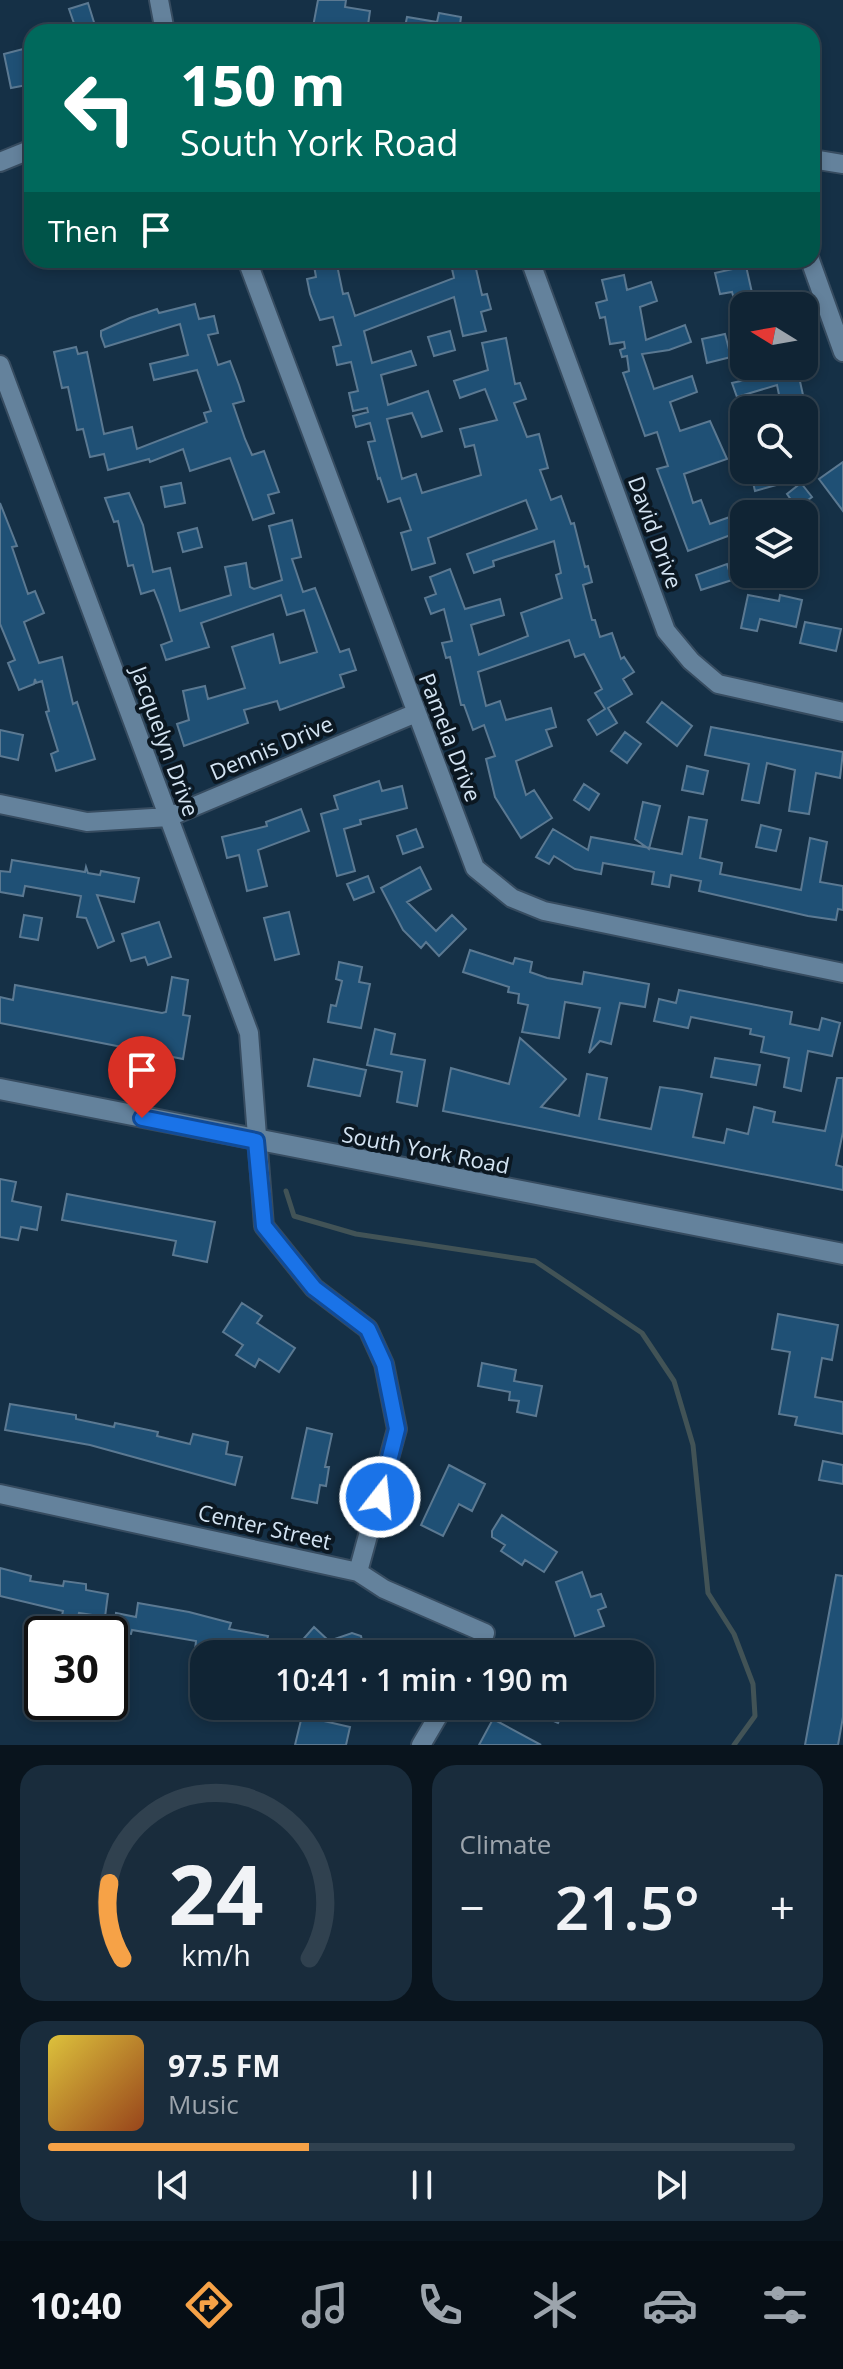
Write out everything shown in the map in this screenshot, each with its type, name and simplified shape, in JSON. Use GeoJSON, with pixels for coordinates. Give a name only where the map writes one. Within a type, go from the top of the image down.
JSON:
{"type":"FeatureCollection","features":[{"type":"Feature","properties":{"kind":"main road","name":"South York Road"},"geometry":{"type":"LineString","coordinates":[[0,1089],[843,1254]]}},
{"type":"Feature","properties":{"kind":"street"},"geometry":{"type":"LineString","coordinates":[[159,0],[164,24]]}},
{"type":"Feature","properties":{"kind":"street"},"geometry":{"type":"LineString","coordinates":[[0,162],[24,152]]}},
{"type":"Feature","properties":{"kind":"street"},"geometry":{"type":"LineString","coordinates":[[820,160],[843,164]]}},
{"type":"Feature","properties":{"kind":"street","name":"Pamela Drive"},"geometry":{"type":"LineString","coordinates":[[250,268],[475,868],[512,898],[544,911],[843,973]]}},
{"type":"Feature","properties":{"kind":"street","name":"David Drive"},"geometry":{"type":"LineString","coordinates":[[533,268],[666,631],[691,661],[718,684],[843,712]]}},
{"type":"Feature","properties":{"kind":"street"},"geometry":{"type":"LineString","coordinates":[[813,268],[843,352]]}},
{"type":"Feature","properties":{"kind":"street","name":"Jacquelyn Drive"},"geometry":{"type":"LineString","coordinates":[[0,365],[249,1033],[264,1226],[314,1288],[368,1329],[384,1364],[397,1429],[358,1572]]}},
{"type":"Feature","properties":{"kind":"street","name":"Dennis Drive"},"geometry":{"type":"LineString","coordinates":[[0,804],[87,822],[169,817],[416,713]]}},
{"type":"Feature","properties":{"kind":"street","name":"Center Street"},"geometry":{"type":"LineString","coordinates":[[0,1494],[358,1572],[384,1589],[485,1633],[483,1640]]}},
{"type":"Feature","properties":{"kind":"street"},"geometry":{"type":"LineString","coordinates":[[423,1740],[435,1720]]}},
{"type":"Feature","properties":{"kind":"building"},"geometry":{"type":"Polygon","coordinates":[[[318,0],[346,0],[345,7],[370,11],[368,24],[314,24],[318,0]]]}},
{"type":"Feature","properties":{"kind":"building"},"geometry":{"type":"Polygon","coordinates":[[[88,3],[95,24],[74,24],[69,9],[88,3]]]}},
{"type":"Feature","properties":{"kind":"building"},"geometry":{"type":"Polygon","coordinates":[[[439,13],[461,17],[460,24],[406,24],[407,17],[437,22],[439,13]]]}},
{"type":"Feature","properties":{"kind":"building"},"geometry":{"type":"Polygon","coordinates":[[[24,49],[24,86],[11,88],[4,54],[24,49]]]}},
{"type":"Feature","properties":{"kind":"building"},"geometry":{"type":"Polygon","coordinates":[[[314,268],[338,268],[343,294],[348,293],[355,316],[454,278],[452,268],[476,268],[482,295],[487,294],[491,309],[481,312],[486,331],[463,336],[454,297],[364,331],[372,363],[411,351],[416,365],[381,375],[388,405],[428,391],[442,431],[422,437],[412,413],[387,419],[402,479],[416,474],[422,493],[481,475],[474,445],[465,447],[460,429],[497,420],[485,389],[460,398],[454,381],[488,370],[482,343],[506,338],[515,384],[520,383],[526,399],[514,403],[527,437],[539,434],[548,468],[540,470],[551,500],[561,496],[571,524],[574,523],[585,567],[588,566],[592,582],[583,585],[592,620],[595,620],[600,637],[612,633],[621,659],[624,657],[634,672],[623,679],[632,694],[608,708],[617,723],[597,735],[588,720],[605,709],[595,693],[602,689],[584,654],[575,657],[569,640],[478,672],[486,706],[500,701],[506,720],[551,708],[556,727],[546,730],[552,746],[516,761],[526,795],[534,790],[552,818],[521,838],[495,797],[486,759],[495,756],[484,725],[473,730],[464,705],[461,705],[450,657],[446,658],[442,643],[452,641],[444,609],[431,614],[425,598],[436,594],[430,577],[450,569],[465,609],[500,599],[504,615],[471,625],[479,655],[528,636],[521,613],[562,598],[556,575],[561,573],[554,541],[493,561],[494,566],[474,573],[467,554],[537,529],[526,500],[428,538],[435,563],[412,570],[401,533],[411,530],[400,498],[388,502],[378,479],[368,442],[375,441],[370,423],[356,427],[353,416],[368,412],[367,408],[353,411],[349,393],[358,391],[351,362],[337,365],[333,347],[341,345],[333,317],[320,320],[310,294],[307,279],[316,277],[314,268]]]}},
{"type":"Feature","properties":{"kind":"building"},"geometry":{"type":"Polygon","coordinates":[[[746,268],[752,292],[720,294],[715,273],[746,268]]]}},
{"type":"Feature","properties":{"kind":"building"},"geometry":{"type":"Polygon","coordinates":[[[624,275],[627,290],[651,282],[657,301],[640,307],[646,340],[685,325],[691,342],[669,350],[642,354],[654,389],[692,376],[697,392],[670,402],[680,431],[710,421],[727,459],[684,474],[693,503],[701,500],[710,524],[730,517],[730,535],[688,551],[657,469],[668,466],[657,432],[645,436],[623,373],[629,371],[627,356],[622,357],[620,350],[625,348],[624,342],[610,344],[605,317],[600,318],[596,303],[607,300],[602,280],[624,275]]]}},
{"type":"Feature","properties":{"kind":"building"},"geometry":{"type":"Polygon","coordinates":[[[195,304],[199,319],[214,316],[218,333],[208,335],[218,365],[230,361],[239,385],[244,401],[233,404],[245,439],[252,455],[264,451],[279,492],[268,495],[274,513],[253,520],[230,458],[190,471],[183,449],[150,462],[149,459],[108,470],[104,454],[90,457],[83,429],[77,430],[68,387],[62,388],[54,352],[76,347],[78,354],[87,352],[104,434],[132,427],[137,449],[207,422],[204,413],[211,411],[197,370],[154,380],[150,364],[188,355],[180,324],[105,347],[101,336],[101,331],[130,318],[157,309],[159,313],[195,304]]]}},
{"type":"Feature","properties":{"kind":"building"},"geometry":{"type":"Polygon","coordinates":[[[450,331],[455,350],[434,356],[428,337],[450,331]]]}},
{"type":"Feature","properties":{"kind":"building"},"geometry":{"type":"Polygon","coordinates":[[[725,334],[730,357],[707,363],[702,339],[725,334]]]}},
{"type":"Feature","properties":{"kind":"building"},"geometry":{"type":"Polygon","coordinates":[[[745,380],[800,380],[803,396],[779,396],[777,385],[737,396],[732,383],[745,380]]]}},
{"type":"Feature","properties":{"kind":"building"},"geometry":{"type":"Polygon","coordinates":[[[843,462],[843,511],[819,479],[843,462]]]}},
{"type":"Feature","properties":{"kind":"building"},"geometry":{"type":"Polygon","coordinates":[[[181,483],[185,503],[165,507],[161,487],[181,483]]]}},
{"type":"Feature","properties":{"kind":"building"},"geometry":{"type":"Polygon","coordinates":[[[753,484],[780,484],[755,491],[753,484]]]}},
{"type":"Feature","properties":{"kind":"building"},"geometry":{"type":"Polygon","coordinates":[[[802,484],[812,497],[791,500],[787,494],[802,484]]]}},
{"type":"Feature","properties":{"kind":"building"},"geometry":{"type":"Polygon","coordinates":[[[129,493],[143,525],[153,572],[170,568],[180,611],[231,595],[225,567],[246,563],[250,587],[254,589],[282,580],[269,526],[292,520],[301,557],[292,559],[303,592],[315,588],[340,652],[349,649],[356,670],[340,675],[344,687],[280,710],[277,701],[244,710],[248,723],[184,746],[177,724],[189,720],[183,691],[205,686],[208,699],[245,688],[232,647],[273,634],[280,663],[317,652],[304,610],[287,615],[281,595],[201,623],[209,647],[166,660],[161,645],[172,641],[160,605],[154,590],[141,594],[133,565],[128,566],[118,521],[114,522],[105,498],[129,493]]]}},
{"type":"Feature","properties":{"kind":"building"},"geometry":{"type":"Polygon","coordinates":[[[0,503],[17,546],[12,547],[28,594],[35,591],[44,613],[24,622],[39,663],[62,657],[73,704],[77,702],[95,759],[56,771],[51,754],[58,751],[46,712],[49,711],[42,681],[36,683],[35,679],[34,684],[19,690],[8,663],[15,660],[0,624],[0,503]]]}},
{"type":"Feature","properties":{"kind":"building"},"geometry":{"type":"Polygon","coordinates":[[[197,528],[202,547],[183,552],[178,533],[197,528]]]}},
{"type":"Feature","properties":{"kind":"building"},"geometry":{"type":"Polygon","coordinates":[[[727,564],[730,581],[701,590],[696,575],[727,564]]]}},
{"type":"Feature","properties":{"kind":"building"},"geometry":{"type":"Polygon","coordinates":[[[748,595],[779,601],[780,595],[802,600],[796,627],[760,619],[757,631],[741,628],[748,595]]]}},
{"type":"Feature","properties":{"kind":"building"},"geometry":{"type":"Polygon","coordinates":[[[805,622],[841,629],[836,651],[800,643],[805,622]]]}},
{"type":"Feature","properties":{"kind":"building"},"geometry":{"type":"Polygon","coordinates":[[[662,702],[692,726],[677,746],[647,722],[662,702]]]}},
{"type":"Feature","properties":{"kind":"building"},"geometry":{"type":"Polygon","coordinates":[[[711,727],[843,752],[840,778],[816,773],[809,814],[789,811],[795,770],[767,763],[759,803],[742,800],[749,764],[705,755],[711,727]]]}},
{"type":"Feature","properties":{"kind":"building"},"geometry":{"type":"Polygon","coordinates":[[[0,730],[23,735],[18,760],[0,756],[0,730]]]}},
{"type":"Feature","properties":{"kind":"building"},"geometry":{"type":"Polygon","coordinates":[[[625,732],[641,744],[627,763],[611,751],[625,732]]]}},
{"type":"Feature","properties":{"kind":"building"},"geometry":{"type":"Polygon","coordinates":[[[687,766],[708,771],[703,794],[682,790],[687,766]]]}},
{"type":"Feature","properties":{"kind":"building"},"geometry":{"type":"Polygon","coordinates":[[[379,781],[382,791],[402,786],[407,808],[360,820],[361,824],[344,829],[355,871],[337,876],[321,814],[338,809],[334,796],[379,781]]]}},
{"type":"Feature","properties":{"kind":"building"},"geometry":{"type":"Polygon","coordinates":[[[584,784],[599,794],[589,810],[574,800],[584,784]]]}},
{"type":"Feature","properties":{"kind":"building"},"geometry":{"type":"Polygon","coordinates":[[[643,802],[660,806],[649,849],[635,839],[643,802]]]}},
{"type":"Feature","properties":{"kind":"building"},"geometry":{"type":"Polygon","coordinates":[[[301,809],[309,831],[258,850],[267,886],[247,891],[239,855],[227,858],[222,837],[267,826],[266,822],[301,809]]]}},
{"type":"Feature","properties":{"kind":"building"},"geometry":{"type":"Polygon","coordinates":[[[689,817],[707,820],[700,858],[722,863],[720,874],[801,890],[810,838],[827,842],[820,882],[843,886],[843,910],[838,909],[836,920],[808,916],[699,891],[701,881],[671,875],[669,887],[652,884],[654,872],[603,863],[601,874],[575,869],[554,856],[549,864],[536,857],[553,829],[588,850],[591,837],[682,854],[689,817]]]}},
{"type":"Feature","properties":{"kind":"building"},"geometry":{"type":"Polygon","coordinates":[[[761,825],[781,830],[776,851],[756,847],[761,825]]]}},
{"type":"Feature","properties":{"kind":"building"},"geometry":{"type":"Polygon","coordinates":[[[416,829],[423,847],[403,854],[397,836],[416,829]]]}},
{"type":"Feature","properties":{"kind":"building"},"geometry":{"type":"Polygon","coordinates":[[[12,860],[85,872],[86,867],[88,873],[100,875],[101,871],[139,878],[134,902],[97,895],[114,941],[98,948],[86,918],[77,917],[81,896],[25,886],[23,896],[0,892],[0,871],[10,872],[12,860]]]}},
{"type":"Feature","properties":{"kind":"building"},"geometry":{"type":"Polygon","coordinates":[[[420,867],[431,889],[407,902],[436,931],[452,915],[466,929],[439,956],[426,942],[421,948],[403,930],[381,888],[420,867]]]}},
{"type":"Feature","properties":{"kind":"building"},"geometry":{"type":"Polygon","coordinates":[[[368,876],[374,892],[354,900],[347,884],[368,876]]]}},
{"type":"Feature","properties":{"kind":"building"},"geometry":{"type":"Polygon","coordinates":[[[289,912],[299,954],[275,960],[264,918],[289,912]]]}},
{"type":"Feature","properties":{"kind":"building"},"geometry":{"type":"Polygon","coordinates":[[[24,915],[42,918],[38,940],[20,937],[24,915]]]}},
{"type":"Feature","properties":{"kind":"building"},"geometry":{"type":"Polygon","coordinates":[[[159,922],[171,957],[148,965],[145,957],[131,961],[122,934],[159,922]]]}},
{"type":"Feature","properties":{"kind":"building"},"geometry":{"type":"Polygon","coordinates":[[[470,950],[513,964],[515,958],[532,962],[530,972],[547,978],[582,984],[584,972],[649,984],[645,1007],[620,1003],[611,1044],[600,1041],[589,1053],[600,1008],[565,1002],[559,1038],[522,1032],[528,1005],[518,1003],[519,994],[508,992],[509,987],[463,972],[470,950]]]}},
{"type":"Feature","properties":{"kind":"building"},"geometry":{"type":"Polygon","coordinates":[[[339,962],[362,967],[359,982],[370,984],[361,1028],[328,1022],[331,1005],[336,1006],[342,981],[336,979],[339,962]]]}},
{"type":"Feature","properties":{"kind":"building"},"geometry":{"type":"Polygon","coordinates":[[[172,977],[188,980],[183,1015],[190,1016],[183,1059],[0,1023],[0,997],[13,1000],[15,985],[162,1013],[166,1012],[172,977]]]}},
{"type":"Feature","properties":{"kind":"building"},"geometry":{"type":"Polygon","coordinates":[[[679,990],[792,1012],[790,1024],[819,1030],[822,1018],[840,1023],[832,1056],[808,1051],[801,1091],[784,1087],[789,1058],[761,1052],[764,1037],[750,1034],[751,1029],[691,1017],[688,1028],[654,1021],[659,999],[676,1003],[679,990]]]}},
{"type":"Feature","properties":{"kind":"building"},"geometry":{"type":"Polygon","coordinates":[[[375,1029],[395,1034],[391,1054],[425,1060],[417,1106],[397,1102],[402,1072],[367,1065],[375,1029]]]}},
{"type":"Feature","properties":{"kind":"building"},"geometry":{"type":"Polygon","coordinates":[[[520,1038],[566,1079],[541,1107],[579,1116],[587,1074],[607,1078],[599,1119],[651,1129],[660,1087],[682,1090],[702,1094],[693,1137],[724,1143],[727,1129],[748,1134],[754,1107],[775,1112],[773,1122],[825,1131],[837,1078],[843,1078],[843,1132],[836,1165],[843,1167],[843,1190],[443,1111],[451,1068],[509,1084],[520,1038]]]}},
{"type":"Feature","properties":{"kind":"building"},"geometry":{"type":"Polygon","coordinates":[[[715,1058],[760,1065],[756,1085],[711,1077],[715,1058]]]}},
{"type":"Feature","properties":{"kind":"building"},"geometry":{"type":"Polygon","coordinates":[[[314,1059],[366,1070],[360,1096],[308,1086],[314,1059]]]}},
{"type":"Feature","properties":{"kind":"building"},"geometry":{"type":"Polygon","coordinates":[[[0,1179],[16,1182],[12,1201],[41,1207],[37,1230],[21,1227],[18,1240],[0,1237],[0,1179]]]}},
{"type":"Feature","properties":{"kind":"building"},"geometry":{"type":"Polygon","coordinates":[[[67,1194],[215,1222],[207,1262],[173,1255],[176,1241],[62,1220],[67,1194]]]}},
{"type":"Feature","properties":{"kind":"building"},"geometry":{"type":"Polygon","coordinates":[[[242,1303],[262,1316],[257,1323],[295,1348],[279,1372],[259,1359],[255,1367],[236,1355],[243,1345],[223,1332],[242,1303]]]}},
{"type":"Feature","properties":{"kind":"building"},"geometry":{"type":"Polygon","coordinates":[[[778,1314],[838,1325],[832,1360],[822,1358],[815,1397],[843,1402],[843,1434],[795,1425],[797,1417],[779,1414],[790,1352],[772,1349],[778,1314]]]}},
{"type":"Feature","properties":{"kind":"building"},"geometry":{"type":"Polygon","coordinates":[[[482,1363],[516,1370],[514,1381],[542,1386],[536,1416],[517,1412],[519,1401],[509,1400],[510,1392],[478,1386],[482,1363]]]}},
{"type":"Feature","properties":{"kind":"building"},"geometry":{"type":"Polygon","coordinates":[[[10,1404],[76,1415],[76,1419],[114,1427],[115,1423],[158,1432],[157,1436],[190,1444],[193,1434],[228,1442],[226,1454],[242,1457],[235,1485],[90,1445],[5,1430],[10,1404]]]}},
{"type":"Feature","properties":{"kind":"building"},"geometry":{"type":"Polygon","coordinates":[[[307,1428],[332,1434],[325,1467],[329,1467],[326,1486],[320,1485],[317,1503],[292,1498],[307,1428]]]}},
{"type":"Feature","properties":{"kind":"building"},"geometry":{"type":"Polygon","coordinates":[[[823,1461],[843,1465],[843,1484],[819,1480],[823,1461]]]}},
{"type":"Feature","properties":{"kind":"building"},"geometry":{"type":"Polygon","coordinates":[[[449,1465],[485,1484],[472,1511],[459,1504],[443,1536],[421,1525],[449,1465]]]}},
{"type":"Feature","properties":{"kind":"building"},"geometry":{"type":"Polygon","coordinates":[[[502,1515],[557,1552],[544,1572],[525,1560],[522,1565],[501,1551],[505,1545],[492,1537],[492,1531],[502,1515]]]}},
{"type":"Feature","properties":{"kind":"building"},"geometry":{"type":"Polygon","coordinates":[[[0,1568],[31,1576],[30,1581],[63,1586],[64,1581],[86,1584],[86,1590],[108,1594],[105,1616],[79,1613],[78,1616],[62,1616],[63,1611],[0,1596],[0,1568]]]}},
{"type":"Feature","properties":{"kind":"building"},"geometry":{"type":"Polygon","coordinates":[[[582,1572],[591,1597],[601,1594],[606,1607],[598,1610],[604,1626],[575,1636],[556,1582],[582,1572]]]}},
{"type":"Feature","properties":{"kind":"building"},"geometry":{"type":"Polygon","coordinates":[[[836,1575],[843,1576],[843,1717],[838,1745],[805,1745],[836,1575]]]}},
{"type":"Feature","properties":{"kind":"building"},"geometry":{"type":"Polygon","coordinates":[[[138,1603],[189,1612],[231,1623],[229,1629],[268,1636],[267,1640],[190,1640],[132,1630],[128,1634],[128,1616],[116,1616],[116,1613],[136,1617],[138,1603]]]}},
{"type":"Feature","properties":{"kind":"building"},"geometry":{"type":"Polygon","coordinates":[[[314,1627],[328,1640],[303,1640],[314,1627]]]}},
{"type":"Feature","properties":{"kind":"building"},"geometry":{"type":"Polygon","coordinates":[[[352,1633],[361,1636],[362,1640],[332,1640],[352,1633]]]}},
{"type":"Feature","properties":{"kind":"building"},"geometry":{"type":"Polygon","coordinates":[[[301,1720],[319,1720],[350,1727],[346,1745],[295,1745],[301,1720]]]}},
{"type":"Feature","properties":{"kind":"building"},"geometry":{"type":"Polygon","coordinates":[[[495,1720],[541,1745],[479,1745],[495,1720]]]}},
{"type":"Feature","properties":{"kind":"waterway"},"geometry":{"type":"LineString","coordinates":[[286,1191],[294,1216],[356,1234],[535,1261],[642,1333],[674,1381],[693,1445],[708,1593],[734,1634],[753,1684],[755,1716],[734,1745]]}},
{"type":"Feature","properties":{"kind":"route"},"geometry":{"type":"LineString","coordinates":[[142,1118],[256,1141],[264,1226],[314,1288],[368,1329],[384,1364],[397,1429],[380,1497]]}}]}
